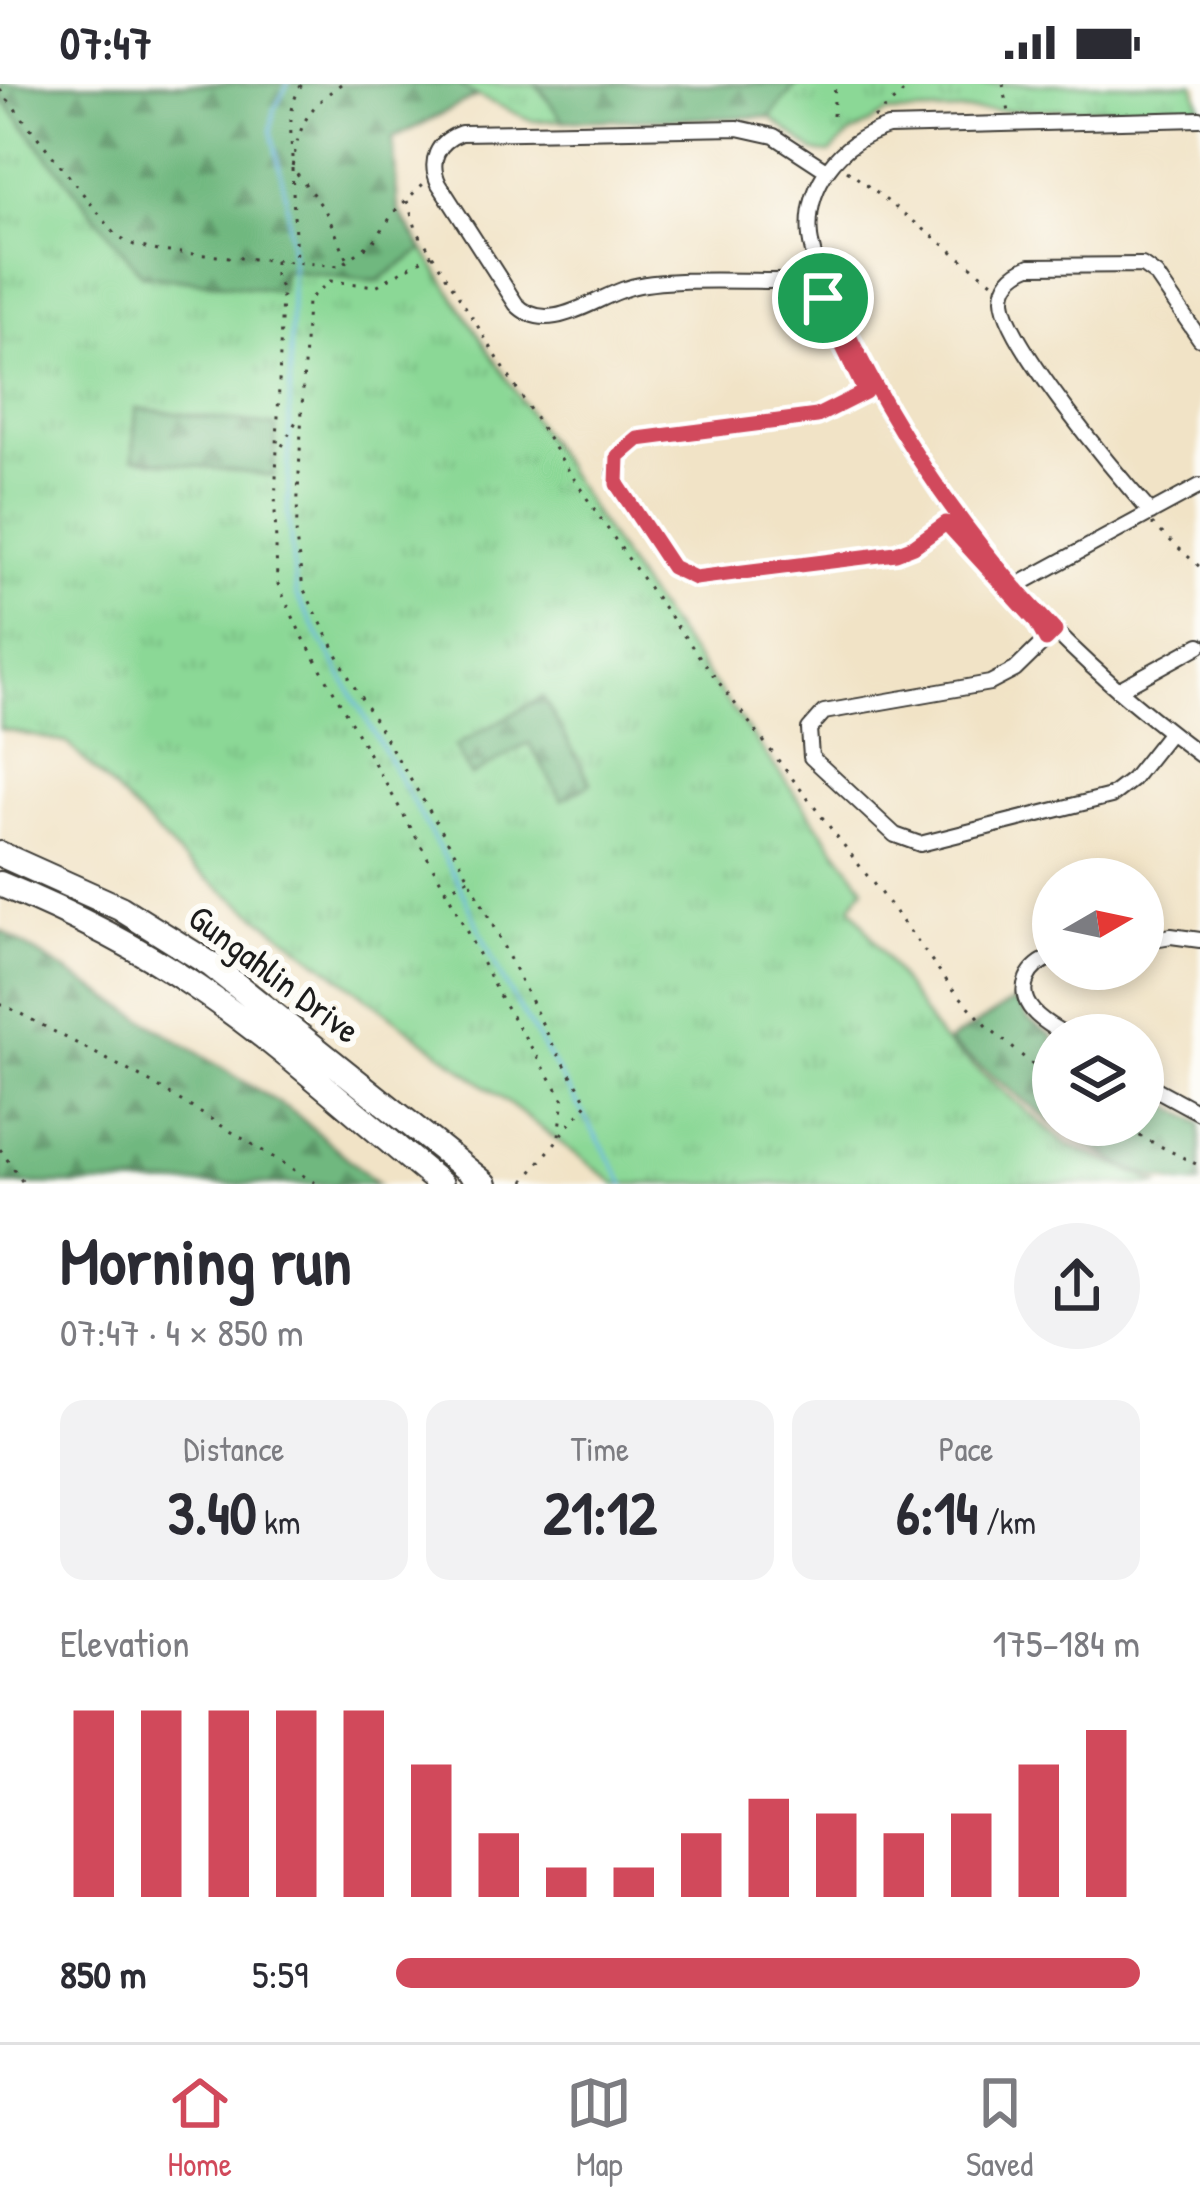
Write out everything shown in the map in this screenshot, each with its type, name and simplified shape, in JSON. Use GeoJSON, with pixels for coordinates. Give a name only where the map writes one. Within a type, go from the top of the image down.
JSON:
{"type":"FeatureCollection","features":[{"type":"Feature","properties":{"kind":"highway","name":"Gungahlin Drive"},"geometry":{"type":"LineString","coordinates":[[0,854],[120,908],[210,964],[485,1184]]}},
{"type":"Feature","properties":{"kind":"highway","name":"Gungahlin Drive"},"geometry":{"type":"LineString","coordinates":[[0,888],[60,911],[152,958],[239,1017],[441,1184]]}},
{"type":"Feature","properties":{"kind":"street"},"geometry":{"type":"LineString","coordinates":[[1200,119],[887,128],[857,140],[831,164],[813,200],[810,221],[821,276],[874,387],[956,515],[1055,631],[1118,690],[1200,754]]}},
{"type":"Feature","properties":{"kind":"street"},"geometry":{"type":"LineString","coordinates":[[821,276],[798,281],[641,285],[551,318],[534,317],[516,304],[434,174],[439,148],[460,134],[738,128],[773,136],[831,164]]}},
{"type":"Feature","properties":{"kind":"street"},"geometry":{"type":"LineString","coordinates":[[1151,512],[1052,389],[1007,315],[1004,292],[1015,273],[1030,266],[1136,264],[1156,275],[1200,339]]}},
{"type":"Feature","properties":{"kind":"street"},"geometry":{"type":"LineString","coordinates":[[874,387],[817,416],[638,439],[618,456],[617,484],[672,567],[695,578],[896,553],[914,546],[956,515]]}},
{"type":"Feature","properties":{"kind":"street"},"geometry":{"type":"LineString","coordinates":[[1014,587],[1200,486]]}},
{"type":"Feature","properties":{"kind":"street"},"geometry":{"type":"LineString","coordinates":[[1055,631],[1015,670],[990,683],[824,712],[809,729],[811,757],[895,835],[920,844],[1111,796],[1132,780],[1170,732]]}},
{"type":"Feature","properties":{"kind":"street"},"geometry":{"type":"LineString","coordinates":[[1118,690],[1200,645]]}},
{"type":"Feature","properties":{"kind":"street"},"geometry":{"type":"LineString","coordinates":[[1164,937],[1200,940]]}},
{"type":"Feature","properties":{"kind":"street"},"geometry":{"type":"LineString","coordinates":[[1032,971],[1025,994],[1035,1014]]}},
{"type":"Feature","properties":{"kind":"street"},"geometry":{"type":"LineString","coordinates":[[1164,1093],[1200,1112]]}},
{"type":"Feature","properties":{"kind":"path"},"geometry":{"type":"LineString","coordinates":[[296,262],[290,118],[302,84]]}},
{"type":"Feature","properties":{"kind":"path"},"geometry":{"type":"LineString","coordinates":[[341,84],[321,98],[301,122],[292,166],[325,210],[347,258]]}},
{"type":"Feature","properties":{"kind":"path"},"geometry":{"type":"LineString","coordinates":[[833,116],[836,84]]}},
{"type":"Feature","properties":{"kind":"path"},"geometry":{"type":"LineString","coordinates":[[1003,84],[1009,123]]}},
{"type":"Feature","properties":{"kind":"path"},"geometry":{"type":"LineString","coordinates":[[0,90],[116,235],[158,250],[340,266],[374,241],[394,212],[434,174]]}},
{"type":"Feature","properties":{"kind":"path"},"geometry":{"type":"LineString","coordinates":[[831,164],[1004,292]]}},
{"type":"Feature","properties":{"kind":"path"},"geometry":{"type":"LineString","coordinates":[[407,201],[417,231],[604,523],[837,842],[952,988],[1032,1064]]}},
{"type":"Feature","properties":{"kind":"path"},"geometry":{"type":"LineString","coordinates":[[432,254],[376,286],[330,281],[307,301],[296,538],[302,588],[352,683],[469,878],[558,1054],[588,1102],[522,1184]]}},
{"type":"Feature","properties":{"kind":"path"},"geometry":{"type":"LineString","coordinates":[[275,261],[283,290],[277,582],[497,992],[564,1100],[558,1140]]}},
{"type":"Feature","properties":{"kind":"path"},"geometry":{"type":"LineString","coordinates":[[279,453],[300,416]]}},
{"type":"Feature","properties":{"kind":"path"},"geometry":{"type":"LineString","coordinates":[[1151,512],[1148,520],[1200,567]]}},
{"type":"Feature","properties":{"kind":"path"},"geometry":{"type":"LineString","coordinates":[[445,890],[469,878]]}},
{"type":"Feature","properties":{"kind":"path"},"geometry":{"type":"LineString","coordinates":[[0,1003],[150,1082],[317,1184]]}},
{"type":"Feature","properties":{"kind":"path"},"geometry":{"type":"LineString","coordinates":[[542,1061],[558,1054]]}},
{"type":"Feature","properties":{"kind":"path"},"geometry":{"type":"LineString","coordinates":[[1160,1146],[1200,1166]]}},
{"type":"Feature","properties":{"kind":"path"},"geometry":{"type":"LineString","coordinates":[[0,1149],[24,1184]]}},
{"type":"Feature","properties":{"kind":"green space"},"geometry":{"type":"Polygon","coordinates":[[[0,84],[1194,84],[1200,106],[887,113],[830,153],[815,152],[770,117],[533,121],[477,96],[393,139],[398,210],[641,586],[864,887],[851,906],[940,1038],[1032,1115],[1032,1146],[1071,1146],[1160,1184],[616,1184],[188,864],[67,743],[0,729],[0,84]]]}},
{"type":"Feature","properties":{"kind":"green space"},"geometry":{"type":"Polygon","coordinates":[[[0,84],[457,84],[477,96],[393,138],[398,210],[423,250],[377,281],[283,270],[281,291],[142,275],[0,96],[0,84]]]}},
{"type":"Feature","properties":{"kind":"green space"},"geometry":{"type":"Polygon","coordinates":[[[536,84],[797,84],[770,117],[563,121],[536,84]]]}},
{"type":"Feature","properties":{"kind":"green space"},"geometry":{"type":"Polygon","coordinates":[[[136,408],[276,426],[274,476],[133,458],[136,408]]]}},
{"type":"Feature","properties":{"kind":"green space"},"geometry":{"type":"Polygon","coordinates":[[[543,697],[591,783],[562,800],[529,743],[471,776],[455,746],[543,697]]]}},
{"type":"Feature","properties":{"kind":"green space"},"geometry":{"type":"Polygon","coordinates":[[[0,930],[296,1114],[378,1184],[0,1184],[0,930]]]}},
{"type":"Feature","properties":{"kind":"green space"},"geometry":{"type":"Polygon","coordinates":[[[1015,1000],[1032,1022],[1032,1107],[948,1042],[1015,1000]]]}},
{"type":"Feature","properties":{"kind":"green space"},"geometry":{"type":"Polygon","coordinates":[[[1164,1103],[1200,1123],[1200,1184],[1161,1179],[1089,1146],[1164,1146],[1164,1103]]]}},
{"type":"Feature","properties":{"kind":"waterway"},"geometry":{"type":"LineString","coordinates":[[288,84],[274,110],[271,130],[286,196],[292,262],[288,514],[296,595],[458,882],[502,979],[625,1184]]}},
{"type":"Feature","properties":{"kind":"route"},"geometry":{"type":"LineString","coordinates":[[821,276],[860,361],[905,440],[975,540],[1055,631],[1046,640],[1035,620],[946,523],[896,553],[695,578],[672,567],[620,489],[615,473],[618,456],[638,439],[817,416],[865,392],[823,298],[812,279],[821,276]]}}]}
